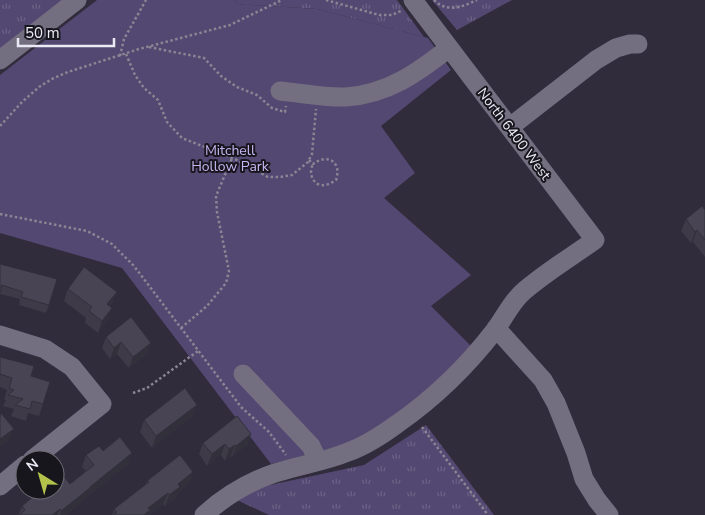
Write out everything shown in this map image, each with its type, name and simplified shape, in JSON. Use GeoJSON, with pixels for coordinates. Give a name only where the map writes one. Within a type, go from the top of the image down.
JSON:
{"type":"FeatureCollection","features":[{"type":"Feature","properties":{"kind":"street"},"geometry":{"type":"LineString","coordinates":[[0,60],[78,0]]}},
{"type":"Feature","properties":{"kind":"street","name":"North 6400 West"},"geometry":{"type":"LineString","coordinates":[[409,4],[434,28],[594,240],[523,291],[508,308],[496,328]]}},
{"type":"Feature","properties":{"kind":"street"},"geometry":{"type":"LineString","coordinates":[[510,127],[596,60],[616,48],[638,44]]}},
{"type":"Feature","properties":{"kind":"street"},"geometry":{"type":"LineString","coordinates":[[284,91],[344,97],[368,94],[414,75],[449,48]]}},
{"type":"Feature","properties":{"kind":"street"},"geometry":{"type":"LineString","coordinates":[[204,515],[222,500],[246,485],[275,473],[356,449],[398,424],[438,391],[471,359],[496,328],[543,380],[556,403],[576,453],[584,480],[596,500],[609,515]]}},
{"type":"Feature","properties":{"kind":"street"},"geometry":{"type":"LineString","coordinates":[[0,335],[45,349],[72,368],[102,404],[44,450]]}},
{"type":"Feature","properties":{"kind":"street"},"geometry":{"type":"LineString","coordinates":[[243,374],[311,446],[318,461]]}},
{"type":"Feature","properties":{"kind":"street"},"geometry":{"type":"LineString","coordinates":[[0,486],[15,473]]}},
{"type":"Feature","properties":{"kind":"path"},"geometry":{"type":"LineString","coordinates":[[120,56],[124,39],[146,0]]}},
{"type":"Feature","properties":{"kind":"path"},"geometry":{"type":"LineString","coordinates":[[0,126],[22,102],[52,79],[68,72],[148,47],[230,25],[282,0]]}},
{"type":"Feature","properties":{"kind":"path"},"geometry":{"type":"LineString","coordinates":[[326,0],[386,16],[392,15],[409,4]]}},
{"type":"Feature","properties":{"kind":"path"},"geometry":{"type":"LineString","coordinates":[[434,0],[443,7],[453,8],[477,0]]}},
{"type":"Feature","properties":{"kind":"path"},"geometry":{"type":"LineString","coordinates":[[148,47],[204,58],[221,76],[237,87],[258,95],[272,108],[285,112],[284,91]]}},
{"type":"Feature","properties":{"kind":"path"},"geometry":{"type":"LineString","coordinates":[[126,54],[135,75],[144,88],[158,100],[168,122],[182,138],[232,158],[268,177],[280,177],[297,172],[309,160],[312,154],[318,94]]}},
{"type":"Feature","properties":{"kind":"path"},"geometry":{"type":"LineString","coordinates":[[182,328],[207,306],[226,283],[229,270],[216,212],[216,196],[232,158]]}},
{"type":"Feature","properties":{"kind":"path"},"geometry":{"type":"LineString","coordinates":[[326,159],[332,160],[337,166],[338,174],[336,180],[329,184],[321,185],[315,182],[311,175],[313,164],[326,159]]}},
{"type":"Feature","properties":{"kind":"path"},"geometry":{"type":"LineString","coordinates":[[309,160],[313,164]]}},
{"type":"Feature","properties":{"kind":"path"},"geometry":{"type":"LineString","coordinates":[[0,214],[87,231],[112,244],[134,266],[242,407],[269,432],[286,455]]}},
{"type":"Feature","properties":{"kind":"path"},"geometry":{"type":"LineString","coordinates":[[133,394],[147,388],[198,350]]}},
{"type":"Feature","properties":{"kind":"path"},"geometry":{"type":"LineString","coordinates":[[422,427],[488,515]]}},
{"type":"Feature","properties":{"kind":"green space"},"geometry":{"type":"Polygon","coordinates":[[[0,0],[63,0],[0,49],[0,0]]]}},
{"type":"Feature","properties":{"kind":"green space","name":"Mitchell Hollow Park"},"geometry":{"type":"Polygon","coordinates":[[[97,0],[234,0],[237,4],[317,9],[428,38],[451,70],[381,126],[415,173],[384,198],[471,275],[431,306],[471,346],[431,388],[376,429],[359,439],[340,446],[271,464],[122,268],[0,233],[0,75],[97,0]]]}},
{"type":"Feature","properties":{"kind":"green space"},"geometry":{"type":"Polygon","coordinates":[[[234,0],[397,0],[424,37],[317,9],[237,4],[234,0]]]}},
{"type":"Feature","properties":{"kind":"green space"},"geometry":{"type":"Polygon","coordinates":[[[432,0],[512,0],[457,30],[432,0]]]}},
{"type":"Feature","properties":{"kind":"green space"},"geometry":{"type":"Polygon","coordinates":[[[426,425],[494,515],[269,515],[237,500],[256,488],[364,465],[426,425]]]}},
{"type":"Feature","properties":{"kind":"building"},"geometry":{"type":"Polygon","coordinates":[[[702,206],[705,210],[705,240],[697,230],[695,232],[686,219],[702,206]]]}},
{"type":"Feature","properties":{"kind":"building"},"geometry":{"type":"Polygon","coordinates":[[[0,264],[57,279],[49,305],[21,297],[23,292],[2,285],[0,293],[0,264]]]}},
{"type":"Feature","properties":{"kind":"building"},"geometry":{"type":"Polygon","coordinates":[[[84,267],[117,292],[107,304],[112,308],[102,321],[89,311],[92,307],[68,289],[84,267]]]}},
{"type":"Feature","properties":{"kind":"building"},"geometry":{"type":"Polygon","coordinates":[[[131,317],[151,343],[133,357],[121,342],[114,348],[106,337],[131,317]]]}},
{"type":"Feature","properties":{"kind":"building"},"geometry":{"type":"Polygon","coordinates":[[[0,357],[34,366],[31,376],[50,382],[43,404],[32,401],[30,409],[15,405],[23,399],[8,395],[14,390],[9,388],[12,378],[0,374],[0,357]]]}},
{"type":"Feature","properties":{"kind":"building"},"geometry":{"type":"Polygon","coordinates":[[[185,388],[197,405],[156,436],[144,420],[185,388]]]}},
{"type":"Feature","properties":{"kind":"building"},"geometry":{"type":"Polygon","coordinates":[[[1,413],[14,429],[0,439],[0,417],[1,413]]]}},
{"type":"Feature","properties":{"kind":"building"},"geometry":{"type":"Polygon","coordinates":[[[237,416],[251,434],[236,446],[229,449],[225,444],[212,454],[203,443],[237,416]]]}},
{"type":"Feature","properties":{"kind":"building"},"geometry":{"type":"Polygon","coordinates":[[[120,437],[132,453],[61,511],[60,509],[52,515],[19,515],[25,510],[22,506],[29,500],[65,500],[65,478],[70,484],[94,465],[86,455],[99,446],[103,451],[120,437]]]}},
{"type":"Feature","properties":{"kind":"building"},"geometry":{"type":"Polygon","coordinates":[[[180,455],[193,472],[178,484],[180,487],[169,495],[168,493],[148,508],[150,510],[144,515],[113,515],[117,512],[114,509],[180,455]]]}}]}
